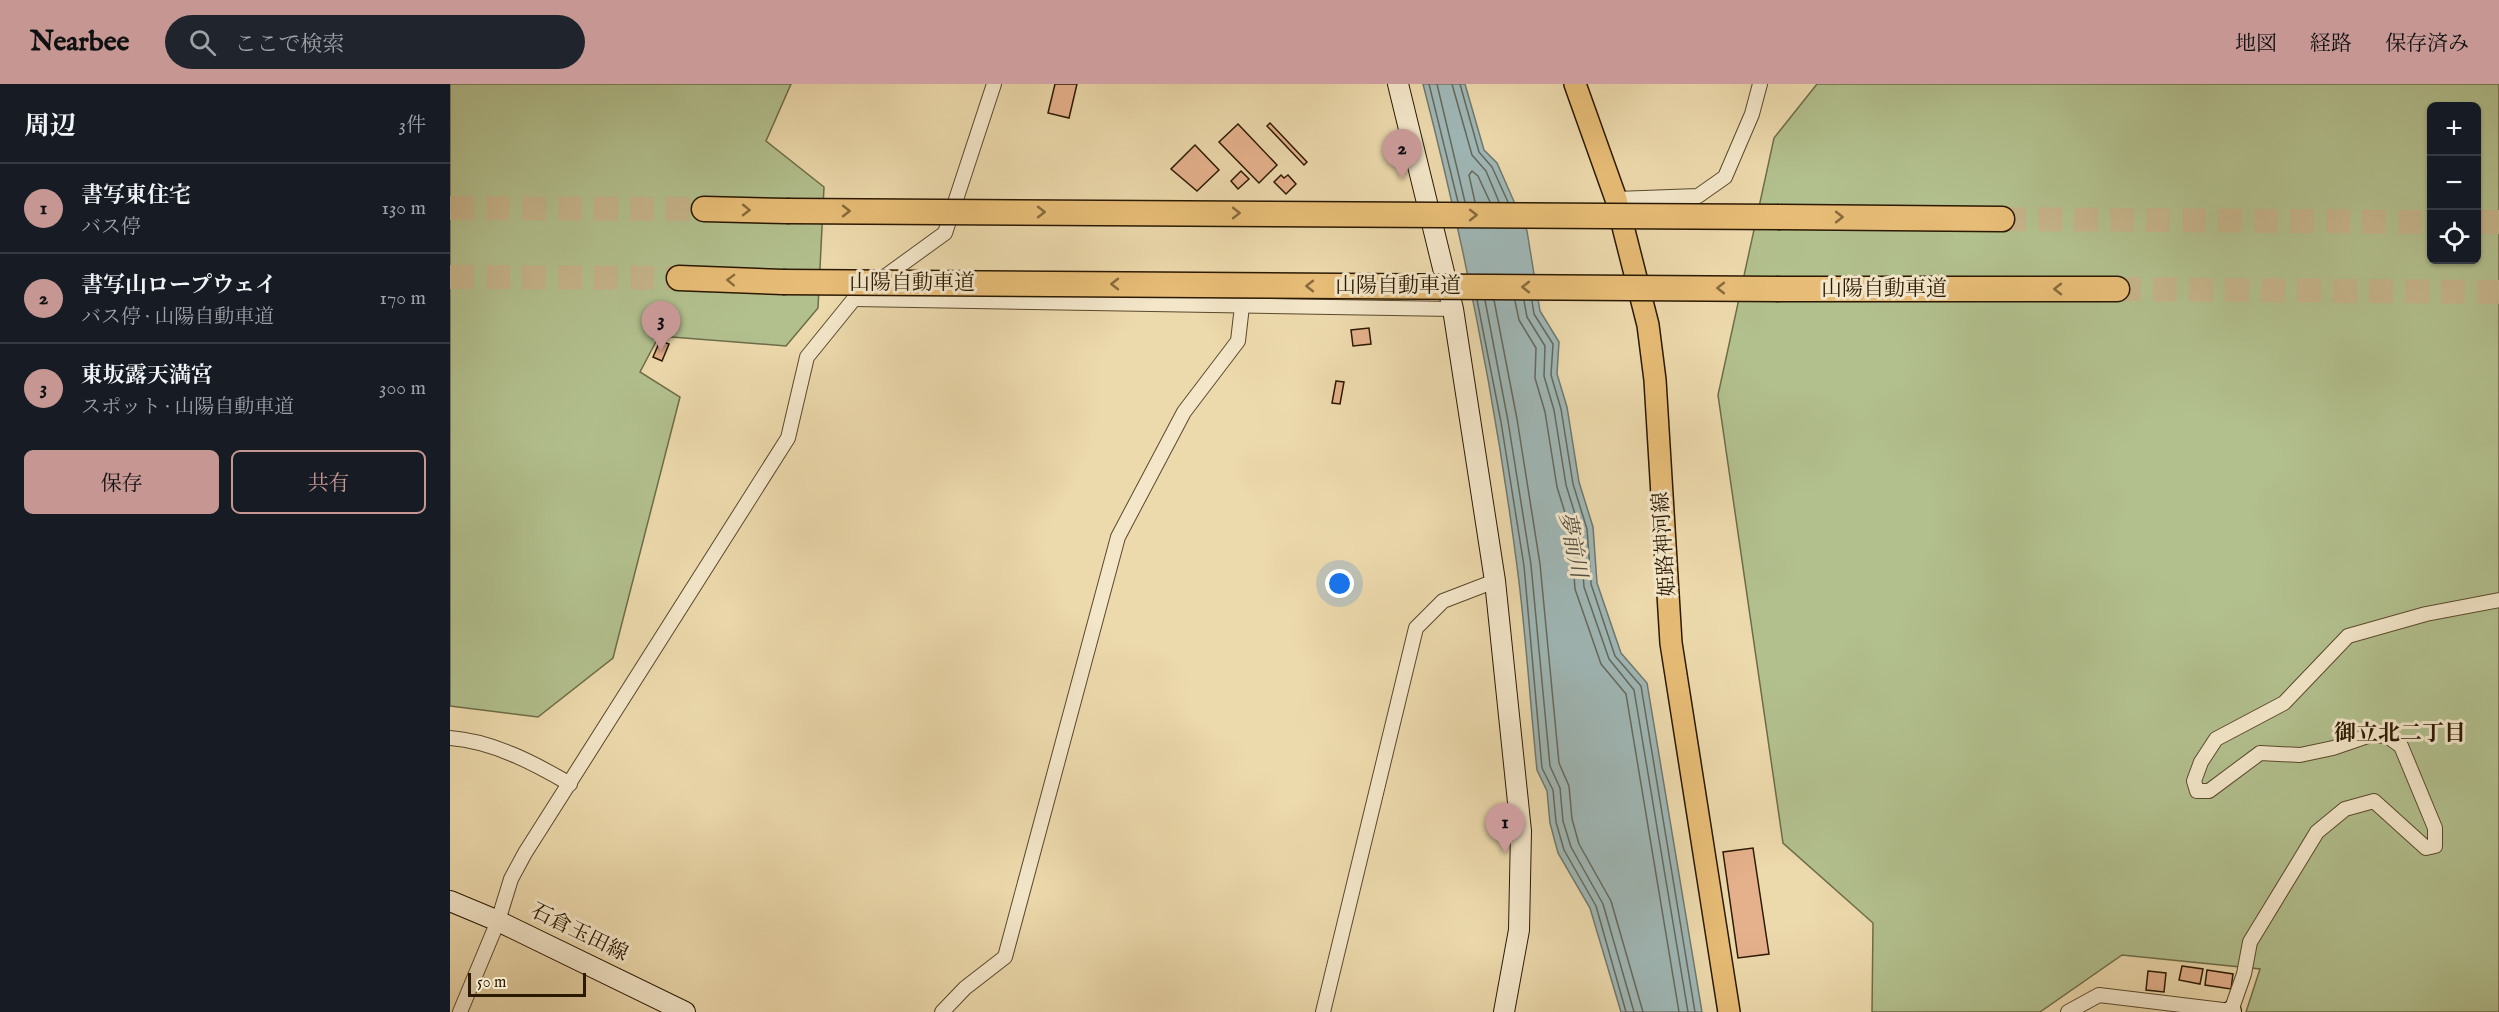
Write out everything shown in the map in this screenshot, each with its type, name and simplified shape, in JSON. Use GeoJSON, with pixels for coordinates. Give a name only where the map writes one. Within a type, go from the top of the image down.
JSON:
{"type":"FeatureCollection","features":[{"type":"Feature","properties":{"kind":"highway"},"geometry":{"type":"LineString","coordinates":[[704,209],[2002,219]]}},
{"type":"Feature","properties":{"kind":"highway","name":"山陽自動車道"},"geometry":{"type":"LineString","coordinates":[[679,278],[783,282],[2117,290]]}},
{"type":"Feature","properties":{"kind":"main road","name":"姫路神河線"},"geometry":{"type":"LineString","coordinates":[[1575,84],[1616,199],[1648,325],[1655,392],[1671,643],[1729,1012]]}},
{"type":"Feature","properties":{"kind":"street"},"geometry":{"type":"LineString","coordinates":[[460,1012],[498,921],[511,879],[788,438],[807,357],[854,299],[945,233],[994,84]]}},
{"type":"Feature","properties":{"kind":"street"},"geometry":{"type":"LineString","coordinates":[[1398,84],[1453,309],[1496,581],[1521,831],[1519,930],[1504,1012]]}},
{"type":"Feature","properties":{"kind":"street"},"geometry":{"type":"LineString","coordinates":[[1616,199],[1698,196],[1725,177],[1752,114],[1760,84]]}},
{"type":"Feature","properties":{"kind":"street"},"geometry":{"type":"LineString","coordinates":[[854,299],[1453,309]]}},
{"type":"Feature","properties":{"kind":"street"},"geometry":{"type":"LineString","coordinates":[[942,1012],[965,988],[1005,957],[1118,537],[1184,412],[1238,341],[1242,306]]}},
{"type":"Feature","properties":{"kind":"street"},"geometry":{"type":"LineString","coordinates":[[1323,1012],[1416,628],[1443,601],[1496,581]]}},
{"type":"Feature","properties":{"kind":"street"},"geometry":{"type":"LineString","coordinates":[[2068,1012],[2099,995],[2231,1012],[2244,974],[2250,942],[2316,832],[2345,809],[2374,801],[2426,848],[2435,846],[2435,828],[2401,746],[2387,736],[2371,735],[2333,748],[2300,755],[2260,753],[2209,791],[2197,791],[2194,781],[2201,762],[2216,739],[2284,703],[2348,636],[2426,614],[2499,600]]}},
{"type":"Feature","properties":{"kind":"street"},"geometry":{"type":"LineString","coordinates":[[450,738],[465,739],[533,762],[570,784]]}},
{"type":"Feature","properties":{"kind":"street","name":"石倉玉田線"},"geometry":{"type":"LineString","coordinates":[[450,901],[498,921],[685,1012]]}},
{"type":"Feature","properties":{"kind":"green space"},"geometry":{"type":"Polygon","coordinates":[[[450,84],[791,84],[766,141],[824,187],[818,308],[786,346],[659,336],[640,372],[680,397],[613,658],[538,717],[450,706],[450,84]]]}},
{"type":"Feature","properties":{"kind":"green space"},"geometry":{"type":"Polygon","coordinates":[[[1817,84],[2499,84],[2499,1012],[2246,1012],[2260,969],[2122,955],[2040,1012],[1872,1012],[1873,923],[1783,843],[1718,395],[1774,138],[1817,84]]]}},
{"type":"Feature","properties":{"kind":"water","name":"夢前川"},"geometry":{"type":"Polygon","coordinates":[[[1423,84],[1465,84],[1484,150],[1497,163],[1527,231],[1540,311],[1559,342],[1557,374],[1567,407],[1579,482],[1593,527],[1597,583],[1621,653],[1647,683],[1702,1012],[1621,1012],[1590,908],[1558,853],[1550,823],[1547,791],[1537,770],[1517,566],[1489,384],[1452,203],[1423,84]]]}},
{"type":"Feature","properties":{"kind":"building"},"geometry":{"type":"Polygon","coordinates":[[[1055,84],[1077,84],[1069,118],[1048,113],[1055,84]]]}},
{"type":"Feature","properties":{"kind":"building"},"geometry":{"type":"Polygon","coordinates":[[[1270,123],[1307,162],[1304,165],[1267,126],[1270,123]]]}},
{"type":"Feature","properties":{"kind":"building"},"geometry":{"type":"Polygon","coordinates":[[[1238,124],[1277,165],[1259,183],[1219,142],[1238,124]]]}},
{"type":"Feature","properties":{"kind":"building"},"geometry":{"type":"Polygon","coordinates":[[[1195,145],[1219,170],[1197,191],[1171,169],[1195,145]]]}},
{"type":"Feature","properties":{"kind":"building"},"geometry":{"type":"Polygon","coordinates":[[[1241,171],[1249,179],[1238,189],[1231,181],[1241,171]]]}},
{"type":"Feature","properties":{"kind":"building"},"geometry":{"type":"Polygon","coordinates":[[[1281,175],[1284,178],[1288,175],[1296,184],[1286,194],[1274,182],[1281,175]]]}},
{"type":"Feature","properties":{"kind":"building"},"geometry":{"type":"Polygon","coordinates":[[[1369,328],[1371,344],[1353,346],[1351,330],[1369,328]]]}},
{"type":"Feature","properties":{"kind":"building"},"geometry":{"type":"Polygon","coordinates":[[[660,341],[669,344],[662,361],[653,357],[660,341]]]}},
{"type":"Feature","properties":{"kind":"building"},"geometry":{"type":"Polygon","coordinates":[[[1336,381],[1344,382],[1340,404],[1332,403],[1336,381]]]}},
{"type":"Feature","properties":{"kind":"building"},"geometry":{"type":"Polygon","coordinates":[[[1753,848],[1769,954],[1738,958],[1723,852],[1753,848]]]}},
{"type":"Feature","properties":{"kind":"building"},"geometry":{"type":"Polygon","coordinates":[[[2182,966],[2203,969],[2200,984],[2179,980],[2182,966]]]}},
{"type":"Feature","properties":{"kind":"building"},"geometry":{"type":"Polygon","coordinates":[[[2207,970],[2233,974],[2231,989],[2205,985],[2207,970]]]}},
{"type":"Feature","properties":{"kind":"building"},"geometry":{"type":"Polygon","coordinates":[[[2148,971],[2166,973],[2164,992],[2146,990],[2148,971]]]}},
{"type":"Feature","properties":{"kind":"tunnel"},"geometry":{"type":"LineString","coordinates":[[450,208],[704,209]]}},
{"type":"Feature","properties":{"kind":"tunnel"},"geometry":{"type":"LineString","coordinates":[[2002,219],[2427,222]]}},
{"type":"Feature","properties":{"kind":"tunnel"},"geometry":{"type":"LineString","coordinates":[[2481,222],[2499,222]]}},
{"type":"Feature","properties":{"kind":"tunnel"},"geometry":{"type":"LineString","coordinates":[[450,277],[679,278]]}},
{"type":"Feature","properties":{"kind":"tunnel"},"geometry":{"type":"LineString","coordinates":[[2117,289],[2499,292]]}},
{"type":"Feature","properties":{"kind":"place","name":"書写山ロープウェイ"},"geometry":{"type":"Point","coordinates":[1402,179]}},
{"type":"Feature","properties":{"kind":"place","name":"東坂露天満宮"},"geometry":{"type":"Point","coordinates":[661,351]}},
{"type":"Feature","properties":{"kind":"place","name":"書写東住宅"},"geometry":{"type":"Point","coordinates":[1505,853]}},
{"type":"Feature","properties":{"kind":"district","name":"御立北二丁目"},"geometry":{"type":"Point","coordinates":[2400,734]}}]}
